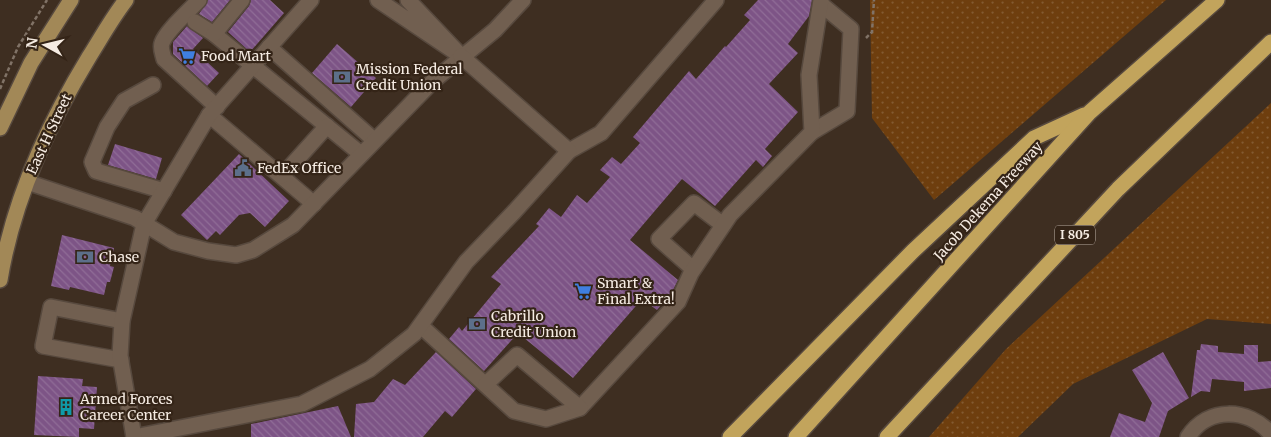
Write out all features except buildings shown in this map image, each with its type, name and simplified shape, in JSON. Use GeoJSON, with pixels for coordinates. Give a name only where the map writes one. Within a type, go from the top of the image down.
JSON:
{"type":"FeatureCollection","features":[{"type":"Feature","properties":{"kind":"highway","name":"Jacob Dekema Freeway"},"geometry":{"type":"LineString","coordinates":[[796,437],[1090,112],[1217,0]]}},
{"type":"Feature","properties":{"kind":"highway","name":"I 805"},"geometry":{"type":"LineString","coordinates":[[887,437],[1118,189],[1271,42]]}},
{"type":"Feature","properties":{"kind":"highway"},"geometry":{"type":"LineString","coordinates":[[730,437],[913,251],[1034,138],[1090,112]]}},
{"type":"Feature","properties":{"kind":"main road"},"geometry":{"type":"LineString","coordinates":[[0,128],[31,63],[71,0]]}},
{"type":"Feature","properties":{"kind":"main road","name":"East H Street"},"geometry":{"type":"LineString","coordinates":[[0,280],[18,206],[39,149],[62,100],[114,15],[126,0]]}},
{"type":"Feature","properties":{"kind":"street"},"geometry":{"type":"LineString","coordinates":[[199,0],[162,43],[164,59],[213,111],[314,204]]}},
{"type":"Feature","properties":{"kind":"street"},"geometry":{"type":"LineString","coordinates":[[214,34],[242,0]]}},
{"type":"Feature","properties":{"kind":"street"},"geometry":{"type":"LineString","coordinates":[[378,0],[461,56]]}},
{"type":"Feature","properties":{"kind":"street"},"geometry":{"type":"LineString","coordinates":[[408,0],[461,56],[568,152]]}},
{"type":"Feature","properties":{"kind":"street"},"geometry":{"type":"LineString","coordinates":[[27,182],[135,218],[174,242],[208,251],[236,255],[253,250],[293,225],[374,140],[461,56],[495,30],[523,0]]}},
{"type":"Feature","properties":{"kind":"street"},"geometry":{"type":"LineString","coordinates":[[301,3],[269,47],[213,111],[144,224],[122,321],[121,360],[134,437],[302,404],[370,369],[414,334],[466,262],[568,152],[601,133],[716,0]]}},
{"type":"Feature","properties":{"kind":"street"},"geometry":{"type":"LineString","coordinates":[[420,326],[514,411],[546,419],[580,408],[678,302],[693,269],[730,215],[812,132],[847,110],[851,29],[822,3]]}},
{"type":"Feature","properties":{"kind":"street"},"geometry":{"type":"LineString","coordinates":[[812,132],[810,75],[822,3]]}},
{"type":"Feature","properties":{"kind":"street"},"geometry":{"type":"LineString","coordinates":[[195,22],[214,34],[361,154]]}},
{"type":"Feature","properties":{"kind":"street"},"geometry":{"type":"LineString","coordinates":[[269,47],[374,140]]}},
{"type":"Feature","properties":{"kind":"street"},"geometry":{"type":"LineString","coordinates":[[153,86],[124,101],[107,127],[92,162],[96,171],[164,191]]}},
{"type":"Feature","properties":{"kind":"street"},"geometry":{"type":"LineString","coordinates":[[282,176],[327,126]]}},
{"type":"Feature","properties":{"kind":"street"},"geometry":{"type":"LineString","coordinates":[[693,269],[659,239],[694,203],[723,225]]}},
{"type":"Feature","properties":{"kind":"street"},"geometry":{"type":"LineString","coordinates":[[121,360],[43,346],[51,307],[122,321]]}},
{"type":"Feature","properties":{"kind":"street"},"geometry":{"type":"LineString","coordinates":[[486,384],[516,355],[580,408]]}},
{"type":"Feature","properties":{"kind":"street"},"geometry":{"type":"LineString","coordinates":[[1188,437],[1205,420],[1222,414],[1232,413],[1258,422],[1271,434]]}},
{"type":"Feature","properties":{"kind":"path"},"geometry":{"type":"LineString","coordinates":[[0,89],[18,47],[47,0]]}},
{"type":"Feature","properties":{"kind":"path"},"geometry":{"type":"LineString","coordinates":[[850,52],[872,32],[874,0]]}},
{"type":"Feature","properties":{"kind":"shaded area"},"geometry":{"type":"Polygon","coordinates":[[[870,0],[1166,0],[934,200],[872,118],[870,0]]]}},
{"type":"Feature","properties":{"kind":"shaded area"},"geometry":{"type":"Polygon","coordinates":[[[1271,103],[1271,324],[1207,319],[1073,384],[1018,437],[929,437],[1006,349],[1271,103]]]}},
{"type":"Feature","properties":{"kind":"place","name":"Food Mart"},"geometry":{"type":"Point","coordinates":[187,56]}},
{"type":"Feature","properties":{"kind":"place","name":"Mission Federal Credit Union"},"geometry":{"type":"Point","coordinates":[342,77]}},
{"type":"Feature","properties":{"kind":"place","name":"FedEx Office"},"geometry":{"type":"Point","coordinates":[243,168]}},
{"type":"Feature","properties":{"kind":"place","name":"Chase"},"geometry":{"type":"Point","coordinates":[85,257]}},
{"type":"Feature","properties":{"kind":"place","name":"Smart & Final Extra!"},"geometry":{"type":"Point","coordinates":[583,291]}},
{"type":"Feature","properties":{"kind":"place","name":"Cabrillo Credit Union"},"geometry":{"type":"Point","coordinates":[477,324]}},
{"type":"Feature","properties":{"kind":"place","name":"Armed Forces Career Center"},"geometry":{"type":"Point","coordinates":[66,407]}}]}
